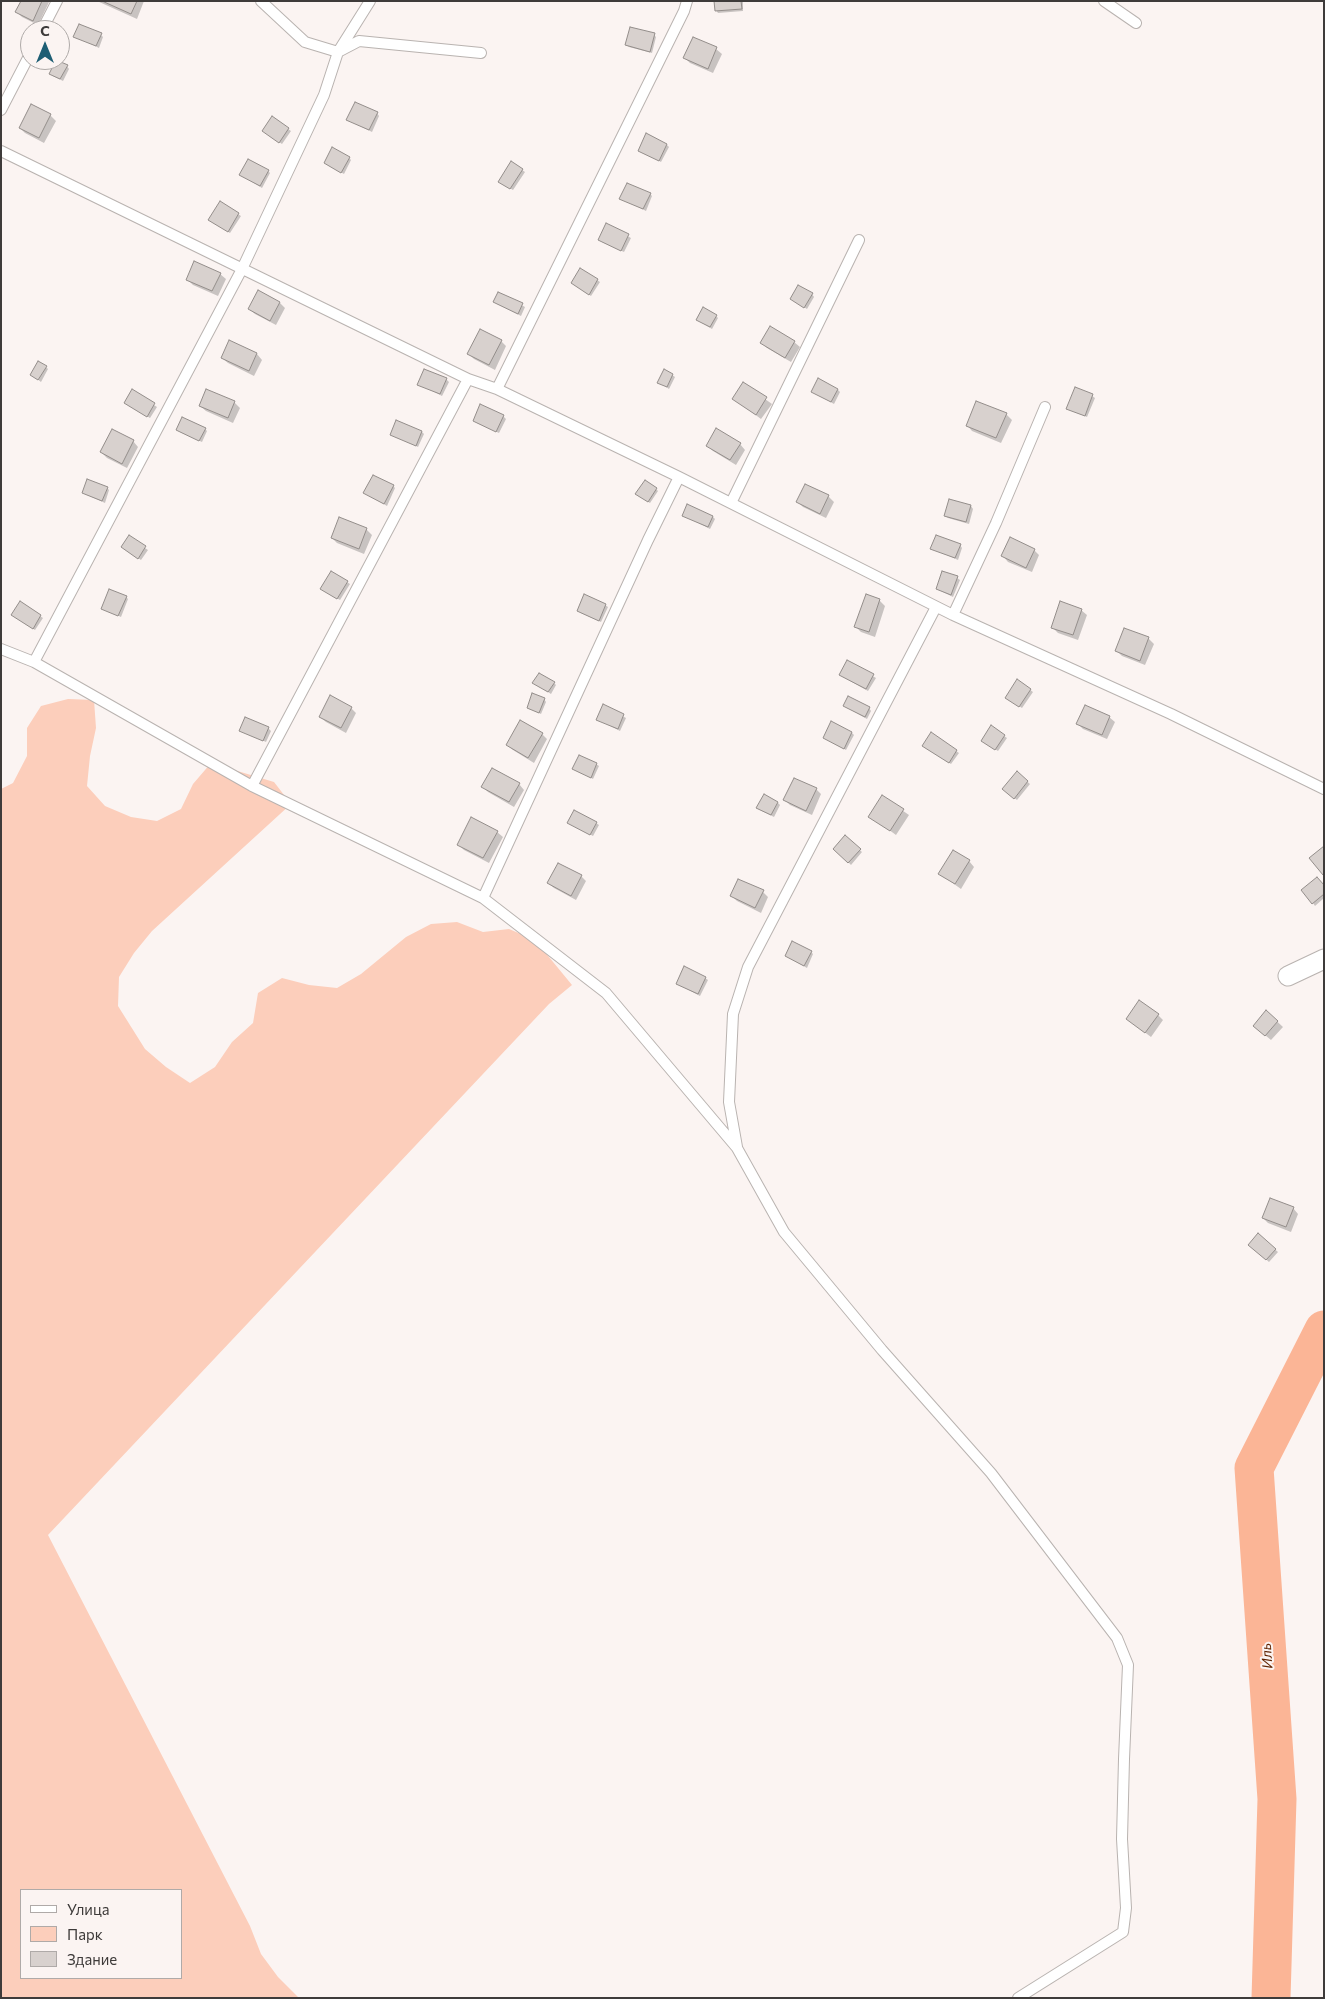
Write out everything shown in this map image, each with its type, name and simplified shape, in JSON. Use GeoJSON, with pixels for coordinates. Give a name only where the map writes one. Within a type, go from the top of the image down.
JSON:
{"type":"FeatureCollection","features":[{"type":"Feature","properties":{"kind":"street"},"geometry":{"type":"LineString","coordinates":[[1288,976],[1324,959]]}},
{"type":"Feature","properties":{"kind":"lane"},"geometry":{"type":"LineString","coordinates":[[47,20],[57,1]]}},
{"type":"Feature","properties":{"kind":"lane"},"geometry":{"type":"LineString","coordinates":[[261,1],[305,42],[338,52],[359,41],[481,53]]}},
{"type":"Feature","properties":{"kind":"lane"},"geometry":{"type":"LineString","coordinates":[[34,662],[242,269],[324,95],[338,52],[370,1]]}},
{"type":"Feature","properties":{"kind":"lane"},"geometry":{"type":"LineString","coordinates":[[497,389],[684,11],[687,1]]}},
{"type":"Feature","properties":{"kind":"lane"},"geometry":{"type":"LineString","coordinates":[[1104,1],[1136,23]]}},
{"type":"Feature","properties":{"kind":"lane"},"geometry":{"type":"LineString","coordinates":[[1,110],[22,70]]}},
{"type":"Feature","properties":{"kind":"lane"},"geometry":{"type":"LineString","coordinates":[[1,151],[468,379],[497,389],[679,477],[936,607],[1171,714],[1324,789]]}},
{"type":"Feature","properties":{"kind":"lane"},"geometry":{"type":"LineString","coordinates":[[731,503],[859,240]]}},
{"type":"Feature","properties":{"kind":"lane"},"geometry":{"type":"LineString","coordinates":[[252,786],[468,379]]}},
{"type":"Feature","properties":{"kind":"lane"},"geometry":{"type":"LineString","coordinates":[[953,615],[996,524],[1046,407]]}},
{"type":"Feature","properties":{"kind":"lane"},"geometry":{"type":"LineString","coordinates":[[483,898],[648,540],[679,477]]}},
{"type":"Feature","properties":{"kind":"lane"},"geometry":{"type":"LineString","coordinates":[[737,1148],[729,1102],[733,1014],[748,967],[936,607]]}},
{"type":"Feature","properties":{"kind":"lane"},"geometry":{"type":"LineString","coordinates":[[1,648],[34,662],[252,786],[483,898],[606,993],[737,1148],[784,1232],[882,1350],[991,1472],[1117,1638],[1128,1665],[1122,1839],[1126,1908],[1123,1932],[1018,1998]]}},
{"type":"Feature","properties":{"kind":"green space"},"geometry":{"type":"Polygon","coordinates":[[[68,699],[94,700],[96,728],[90,756],[87,786],[105,806],[131,817],[157,821],[181,809],[193,784],[211,763],[274,782],[291,804],[152,931],[134,953],[119,977],[118,1006],[145,1049],[166,1067],[190,1083],[215,1067],[232,1042],[253,1023],[258,993],[282,978],[309,985],[337,988],[361,974],[406,937],[431,924],[457,922],[483,932],[509,929],[535,940],[572,985],[549,1004],[48,1535],[250,1926],[261,1954],[278,1977],[299,1998],[1,1998],[1,789],[13,783],[27,756],[27,728],[41,706],[68,699]]]}},
{"type":"Feature","properties":{"kind":"building"},"geometry":{"type":"Polygon","coordinates":[[[21,1],[42,1],[33,20],[15,12],[21,1]]]}},
{"type":"Feature","properties":{"kind":"building"},"geometry":{"type":"Polygon","coordinates":[[[102,1],[137,1],[131,14],[102,1]]]}},
{"type":"Feature","properties":{"kind":"building"},"geometry":{"type":"Polygon","coordinates":[[[714,1],[741,1],[742,9],[715,11],[714,1]]]}},
{"type":"Feature","properties":{"kind":"building"},"geometry":{"type":"Polygon","coordinates":[[[79,24],[102,33],[96,46],[73,37],[79,24]]]}},
{"type":"Feature","properties":{"kind":"building"},"geometry":{"type":"Polygon","coordinates":[[[630,27],[655,33],[650,52],[625,45],[630,27]]]}},
{"type":"Feature","properties":{"kind":"building"},"geometry":{"type":"Polygon","coordinates":[[[693,37],[717,47],[708,69],[683,58],[693,37]]]}},
{"type":"Feature","properties":{"kind":"building"},"geometry":{"type":"Polygon","coordinates":[[[51,70],[65,70],[60,79],[49,74],[51,70]]]}},
{"type":"Feature","properties":{"kind":"building"},"geometry":{"type":"Polygon","coordinates":[[[355,102],[378,112],[369,130],[346,120],[355,102]]]}},
{"type":"Feature","properties":{"kind":"building"},"geometry":{"type":"Polygon","coordinates":[[[31,104],[51,114],[39,138],[19,128],[31,104]]]}},
{"type":"Feature","properties":{"kind":"building"},"geometry":{"type":"Polygon","coordinates":[[[272,116],[289,128],[279,143],[262,131],[272,116]]]}},
{"type":"Feature","properties":{"kind":"building"},"geometry":{"type":"Polygon","coordinates":[[[646,133],[667,144],[659,161],[638,151],[646,133]]]}},
{"type":"Feature","properties":{"kind":"building"},"geometry":{"type":"Polygon","coordinates":[[[332,147],[350,157],[341,173],[324,163],[332,147]]]}},
{"type":"Feature","properties":{"kind":"building"},"geometry":{"type":"Polygon","coordinates":[[[248,159],[269,170],[260,186],[239,175],[248,159]]]}},
{"type":"Feature","properties":{"kind":"building"},"geometry":{"type":"Polygon","coordinates":[[[511,161],[523,169],[510,189],[498,182],[511,161]]]}},
{"type":"Feature","properties":{"kind":"building"},"geometry":{"type":"Polygon","coordinates":[[[627,183],[651,193],[643,209],[619,199],[627,183]]]}},
{"type":"Feature","properties":{"kind":"building"},"geometry":{"type":"Polygon","coordinates":[[[220,201],[239,213],[228,232],[208,220],[220,201]]]}},
{"type":"Feature","properties":{"kind":"building"},"geometry":{"type":"Polygon","coordinates":[[[606,223],[629,234],[621,251],[598,240],[606,223]]]}},
{"type":"Feature","properties":{"kind":"building"},"geometry":{"type":"Polygon","coordinates":[[[194,261],[221,273],[212,291],[186,280],[194,261]]]}},
{"type":"Feature","properties":{"kind":"building"},"geometry":{"type":"Polygon","coordinates":[[[580,268],[598,279],[589,295],[571,283],[580,268]]]}},
{"type":"Feature","properties":{"kind":"building"},"geometry":{"type":"Polygon","coordinates":[[[798,285],[813,293],[804,308],[790,299],[798,285]]]}},
{"type":"Feature","properties":{"kind":"building"},"geometry":{"type":"Polygon","coordinates":[[[258,290],[280,302],[270,321],[248,309],[258,290]]]}},
{"type":"Feature","properties":{"kind":"building"},"geometry":{"type":"Polygon","coordinates":[[[498,292],[523,303],[518,314],[493,302],[498,292]]]}},
{"type":"Feature","properties":{"kind":"building"},"geometry":{"type":"Polygon","coordinates":[[[703,307],[717,315],[710,327],[696,320],[703,307]]]}},
{"type":"Feature","properties":{"kind":"building"},"geometry":{"type":"Polygon","coordinates":[[[770,326],[795,341],[785,358],[760,343],[770,326]]]}},
{"type":"Feature","properties":{"kind":"building"},"geometry":{"type":"Polygon","coordinates":[[[480,329],[502,340],[489,365],[467,354],[480,329]]]}},
{"type":"Feature","properties":{"kind":"building"},"geometry":{"type":"Polygon","coordinates":[[[229,340],[257,353],[249,371],[221,358],[229,340]]]}},
{"type":"Feature","properties":{"kind":"building"},"geometry":{"type":"Polygon","coordinates":[[[38,361],[47,366],[38,380],[30,375],[38,361]]]}},
{"type":"Feature","properties":{"kind":"building"},"geometry":{"type":"Polygon","coordinates":[[[424,369],[447,378],[440,394],[417,385],[424,369]]]}},
{"type":"Feature","properties":{"kind":"building"},"geometry":{"type":"Polygon","coordinates":[[[664,369],[673,374],[667,387],[657,383],[664,369]]]}},
{"type":"Feature","properties":{"kind":"building"},"geometry":{"type":"Polygon","coordinates":[[[818,378],[838,389],[831,402],[811,392],[818,378]]]}},
{"type":"Feature","properties":{"kind":"building"},"geometry":{"type":"Polygon","coordinates":[[[743,382],[767,397],[756,415],[732,399],[743,382]]]}},
{"type":"Feature","properties":{"kind":"building"},"geometry":{"type":"Polygon","coordinates":[[[1075,387],[1093,394],[1085,416],[1066,409],[1075,387]]]}},
{"type":"Feature","properties":{"kind":"building"},"geometry":{"type":"Polygon","coordinates":[[[132,389],[155,403],[147,417],[124,403],[132,389]]]}},
{"type":"Feature","properties":{"kind":"building"},"geometry":{"type":"Polygon","coordinates":[[[206,389],[235,401],[228,418],[199,406],[206,389]]]}},
{"type":"Feature","properties":{"kind":"building"},"geometry":{"type":"Polygon","coordinates":[[[976,401],[1007,413],[996,438],[966,426],[976,401]]]}},
{"type":"Feature","properties":{"kind":"building"},"geometry":{"type":"Polygon","coordinates":[[[480,404],[504,415],[496,432],[473,421],[480,404]]]}},
{"type":"Feature","properties":{"kind":"building"},"geometry":{"type":"Polygon","coordinates":[[[182,417],[206,428],[199,441],[176,430],[182,417]]]}},
{"type":"Feature","properties":{"kind":"building"},"geometry":{"type":"Polygon","coordinates":[[[396,420],[422,431],[416,446],[390,435],[396,420]]]}},
{"type":"Feature","properties":{"kind":"building"},"geometry":{"type":"Polygon","coordinates":[[[716,428],[741,443],[730,460],[706,446],[716,428]]]}},
{"type":"Feature","properties":{"kind":"building"},"geometry":{"type":"Polygon","coordinates":[[[112,429],[134,440],[122,464],[100,452],[112,429]]]}},
{"type":"Feature","properties":{"kind":"building"},"geometry":{"type":"Polygon","coordinates":[[[373,475],[394,485],[384,504],[363,493],[373,475]]]}},
{"type":"Feature","properties":{"kind":"building"},"geometry":{"type":"Polygon","coordinates":[[[87,479],[108,487],[102,501],[82,493],[87,479]]]}},
{"type":"Feature","properties":{"kind":"building"},"geometry":{"type":"Polygon","coordinates":[[[645,480],[657,488],[648,502],[635,494],[645,480]]]}},
{"type":"Feature","properties":{"kind":"building"},"geometry":{"type":"Polygon","coordinates":[[[805,484],[829,495],[820,514],[796,502],[805,484]]]}},
{"type":"Feature","properties":{"kind":"building"},"geometry":{"type":"Polygon","coordinates":[[[949,499],[971,505],[966,522],[944,516],[949,499]]]}},
{"type":"Feature","properties":{"kind":"building"},"geometry":{"type":"Polygon","coordinates":[[[687,504],[713,516],[708,527],[682,516],[687,504]]]}},
{"type":"Feature","properties":{"kind":"building"},"geometry":{"type":"Polygon","coordinates":[[[339,517],[367,528],[359,549],[331,538],[339,517]]]}},
{"type":"Feature","properties":{"kind":"building"},"geometry":{"type":"Polygon","coordinates":[[[129,535],[146,546],[138,559],[121,547],[129,535]]]}},
{"type":"Feature","properties":{"kind":"building"},"geometry":{"type":"Polygon","coordinates":[[[936,535],[961,544],[955,558],[930,549],[936,535]]]}},
{"type":"Feature","properties":{"kind":"building"},"geometry":{"type":"Polygon","coordinates":[[[1010,537],[1035,549],[1026,568],[1001,556],[1010,537]]]}},
{"type":"Feature","properties":{"kind":"building"},"geometry":{"type":"Polygon","coordinates":[[[331,571],[348,581],[337,599],[320,589],[331,571]]]}},
{"type":"Feature","properties":{"kind":"building"},"geometry":{"type":"Polygon","coordinates":[[[942,571],[958,576],[951,595],[936,589],[942,571]]]}},
{"type":"Feature","properties":{"kind":"building"},"geometry":{"type":"Polygon","coordinates":[[[109,589],[127,596],[118,616],[101,609],[109,589]]]}},
{"type":"Feature","properties":{"kind":"building"},"geometry":{"type":"Polygon","coordinates":[[[584,594],[606,604],[599,621],[577,611],[584,594]]]}},
{"type":"Feature","properties":{"kind":"building"},"geometry":{"type":"Polygon","coordinates":[[[866,594],[880,599],[869,632],[854,627],[866,594]]]}},
{"type":"Feature","properties":{"kind":"building"},"geometry":{"type":"Polygon","coordinates":[[[20,601],[41,615],[33,629],[11,615],[20,601]]]}},
{"type":"Feature","properties":{"kind":"building"},"geometry":{"type":"Polygon","coordinates":[[[1060,601],[1082,609],[1073,635],[1051,628],[1060,601]]]}},
{"type":"Feature","properties":{"kind":"building"},"geometry":{"type":"Polygon","coordinates":[[[1124,628],[1149,637],[1140,661],[1115,651],[1124,628]]]}},
{"type":"Feature","properties":{"kind":"building"},"geometry":{"type":"Polygon","coordinates":[[[847,660],[874,674],[866,689],[839,675],[847,660]]]}},
{"type":"Feature","properties":{"kind":"building"},"geometry":{"type":"Polygon","coordinates":[[[539,673],[555,682],[548,692],[532,683],[539,673]]]}},
{"type":"Feature","properties":{"kind":"building"},"geometry":{"type":"Polygon","coordinates":[[[1017,679],[1031,689],[1019,707],[1005,698],[1017,679]]]}},
{"type":"Feature","properties":{"kind":"building"},"geometry":{"type":"Polygon","coordinates":[[[532,693],[545,698],[539,713],[527,708],[532,693]]]}},
{"type":"Feature","properties":{"kind":"building"},"geometry":{"type":"Polygon","coordinates":[[[330,695],[352,707],[341,728],[319,717],[330,695]]]}},
{"type":"Feature","properties":{"kind":"building"},"geometry":{"type":"Polygon","coordinates":[[[848,696],[870,707],[865,717],[843,706],[848,696]]]}},
{"type":"Feature","properties":{"kind":"building"},"geometry":{"type":"Polygon","coordinates":[[[603,704],[624,714],[618,729],[596,720],[603,704]]]}},
{"type":"Feature","properties":{"kind":"building"},"geometry":{"type":"Polygon","coordinates":[[[1085,705],[1110,716],[1102,735],[1076,724],[1085,705]]]}},
{"type":"Feature","properties":{"kind":"building"},"geometry":{"type":"Polygon","coordinates":[[[245,717],[269,727],[263,741],[239,731],[245,717]]]}},
{"type":"Feature","properties":{"kind":"building"},"geometry":{"type":"Polygon","coordinates":[[[520,720],[543,733],[528,758],[506,745],[520,720]]]}},
{"type":"Feature","properties":{"kind":"building"},"geometry":{"type":"Polygon","coordinates":[[[831,721],[852,732],[844,749],[823,738],[831,721]]]}},
{"type":"Feature","properties":{"kind":"building"},"geometry":{"type":"Polygon","coordinates":[[[991,725],[1005,735],[995,750],[981,741],[991,725]]]}},
{"type":"Feature","properties":{"kind":"building"},"geometry":{"type":"Polygon","coordinates":[[[931,732],[957,750],[949,763],[922,746],[931,732]]]}},
{"type":"Feature","properties":{"kind":"building"},"geometry":{"type":"Polygon","coordinates":[[[579,755],[597,763],[591,778],[572,769],[579,755]]]}},
{"type":"Feature","properties":{"kind":"building"},"geometry":{"type":"Polygon","coordinates":[[[492,768],[520,783],[509,802],[481,787],[492,768]]]}},
{"type":"Feature","properties":{"kind":"building"},"geometry":{"type":"Polygon","coordinates":[[[1017,771],[1028,781],[1014,799],[1002,789],[1017,771]]]}},
{"type":"Feature","properties":{"kind":"building"},"geometry":{"type":"Polygon","coordinates":[[[794,778],[817,788],[806,811],[783,800],[794,778]]]}},
{"type":"Feature","properties":{"kind":"building"},"geometry":{"type":"Polygon","coordinates":[[[764,794],[778,802],[771,815],[756,808],[764,794]]]}},
{"type":"Feature","properties":{"kind":"building"},"geometry":{"type":"Polygon","coordinates":[[[882,795],[904,809],[890,831],[868,817],[882,795]]]}},
{"type":"Feature","properties":{"kind":"building"},"geometry":{"type":"Polygon","coordinates":[[[574,810],[597,822],[590,835],[567,823],[574,810]]]}},
{"type":"Feature","properties":{"kind":"building"},"geometry":{"type":"Polygon","coordinates":[[[471,817],[498,831],[483,858],[457,845],[471,817]]]}},
{"type":"Feature","properties":{"kind":"building"},"geometry":{"type":"Polygon","coordinates":[[[845,835],[861,849],[848,863],[833,849],[845,835]]]}},
{"type":"Feature","properties":{"kind":"building"},"geometry":{"type":"Polygon","coordinates":[[[1324,846],[1324,875],[1323,875],[1309,858],[1324,846]]]}},
{"type":"Feature","properties":{"kind":"building"},"geometry":{"type":"Polygon","coordinates":[[[953,850],[970,860],[955,884],[938,874],[953,850]]]}},
{"type":"Feature","properties":{"kind":"building"},"geometry":{"type":"Polygon","coordinates":[[[558,863],[582,875],[571,896],[547,883],[558,863]]]}},
{"type":"Feature","properties":{"kind":"building"},"geometry":{"type":"Polygon","coordinates":[[[1317,877],[1324,885],[1324,894],[1312,904],[1301,890],[1317,877]]]}},
{"type":"Feature","properties":{"kind":"building"},"geometry":{"type":"Polygon","coordinates":[[[738,879],[764,890],[755,908],[730,896],[738,879]]]}},
{"type":"Feature","properties":{"kind":"building"},"geometry":{"type":"Polygon","coordinates":[[[792,941],[812,951],[804,966],[785,956],[792,941]]]}},
{"type":"Feature","properties":{"kind":"building"},"geometry":{"type":"Polygon","coordinates":[[[684,966],[706,977],[698,994],[676,984],[684,966]]]}},
{"type":"Feature","properties":{"kind":"building"},"geometry":{"type":"Polygon","coordinates":[[[1139,1000],[1159,1014],[1145,1033],[1126,1019],[1139,1000]]]}},
{"type":"Feature","properties":{"kind":"building"},"geometry":{"type":"Polygon","coordinates":[[[1266,1010],[1278,1021],[1265,1036],[1253,1026],[1266,1010]]]}},
{"type":"Feature","properties":{"kind":"building"},"geometry":{"type":"Polygon","coordinates":[[[1270,1198],[1294,1207],[1286,1227],[1262,1218],[1270,1198]]]}},
{"type":"Feature","properties":{"kind":"building"},"geometry":{"type":"Polygon","coordinates":[[[1258,1233],[1276,1249],[1266,1260],[1248,1245],[1258,1233]]]}},
{"type":"Feature","properties":{"kind":"waterway","name":"Иль"},"geometry":{"type":"LineString","coordinates":[[1271,1998],[1277,1799],[1254,1468],[1324,1330]]}}]}
